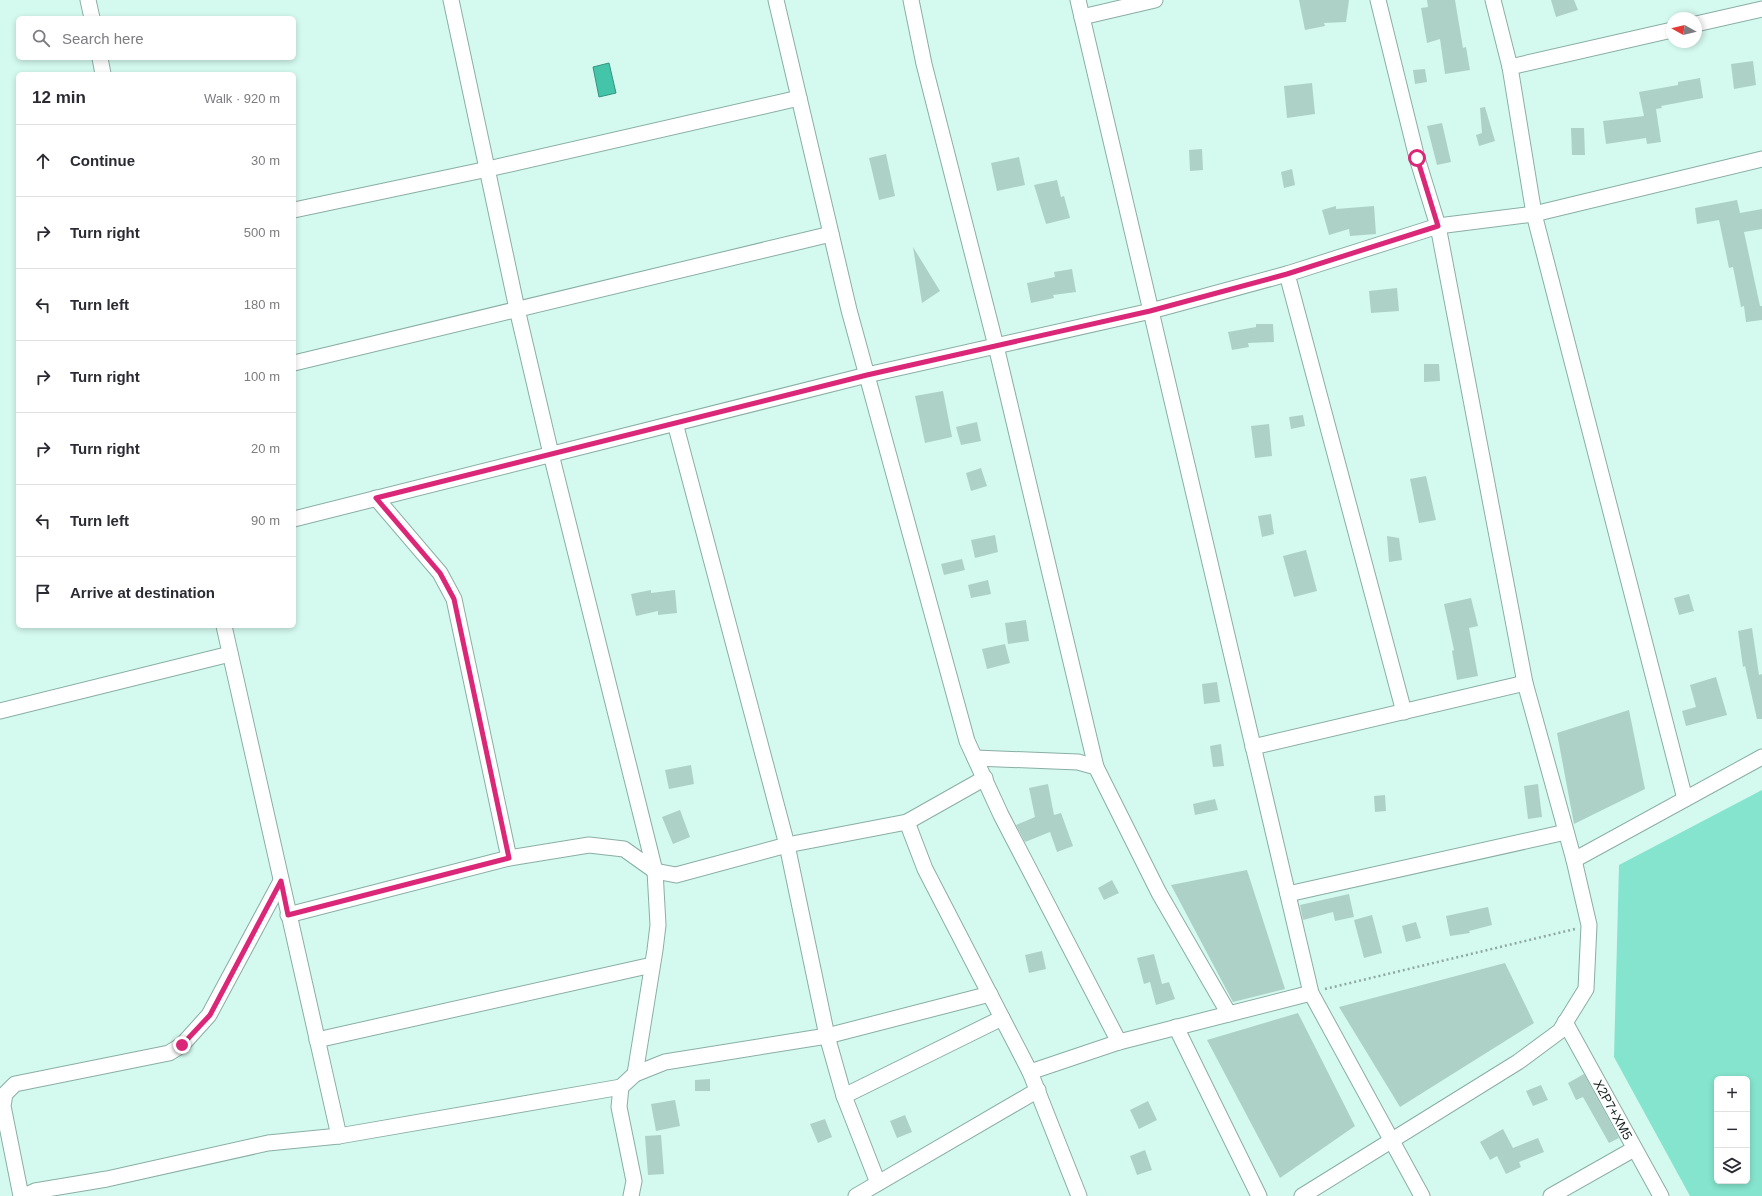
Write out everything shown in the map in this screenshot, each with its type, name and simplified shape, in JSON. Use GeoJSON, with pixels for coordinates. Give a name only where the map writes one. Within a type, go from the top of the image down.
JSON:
{"type":"FeatureCollection","features":[{"type":"Feature","properties":{"kind":"street"},"geometry":{"type":"LineString","coordinates":[[88,0],[92,16]]}},
{"type":"Feature","properties":{"kind":"street"},"geometry":{"type":"LineString","coordinates":[[451,0],[517,310],[551,454],[655,871],[658,925],[635,1074]]}},
{"type":"Feature","properties":{"kind":"street"},"geometry":{"type":"LineString","coordinates":[[776,0],[849,310],[967,741],[1001,816],[1119,1042]]}},
{"type":"Feature","properties":{"kind":"street"},"geometry":{"type":"LineString","coordinates":[[911,0],[924,64],[996,346],[1096,767],[1159,893],[1229,1014]]}},
{"type":"Feature","properties":{"kind":"street"},"geometry":{"type":"LineString","coordinates":[[1078,0],[1311,993],[1422,1196]]}},
{"type":"Feature","properties":{"kind":"street"},"geometry":{"type":"LineString","coordinates":[[1082,17],[1155,0]]}},
{"type":"Feature","properties":{"kind":"street"},"geometry":{"type":"LineString","coordinates":[[1302,1196],[1518,1062],[1560,1031],[1586,989],[1589,926],[1574,860],[1525,683],[1438,226],[1417,158],[1378,0]]}},
{"type":"Feature","properties":{"kind":"street"},"geometry":{"type":"LineString","coordinates":[[1493,0],[1510,67],[1534,214],[1685,799]]}},
{"type":"Feature","properties":{"kind":"street"},"geometry":{"type":"LineString","coordinates":[[1702,23],[1762,9]]}},
{"type":"Feature","properties":{"kind":"street"},"geometry":{"type":"LineString","coordinates":[[1510,67],[1666,31]]}},
{"type":"Feature","properties":{"kind":"street"},"geometry":{"type":"LineString","coordinates":[[100,60],[103,72]]}},
{"type":"Feature","properties":{"kind":"street"},"geometry":{"type":"LineString","coordinates":[[296,210],[488,169],[799,98]]}},
{"type":"Feature","properties":{"kind":"street"},"geometry":{"type":"LineString","coordinates":[[296,518],[867,375],[1150,311],[1287,274],[1438,226],[1534,214],[1762,159]]}},
{"type":"Feature","properties":{"kind":"street"},"geometry":{"type":"LineString","coordinates":[[296,363],[831,234]]}},
{"type":"Feature","properties":{"kind":"street"},"geometry":{"type":"LineString","coordinates":[[1287,274],[1404,712]]}},
{"type":"Feature","properties":{"kind":"street"},"geometry":{"type":"LineString","coordinates":[[675,423],[787,845],[827,1036],[844,1096],[878,1183]]}},
{"type":"Feature","properties":{"kind":"street"},"geometry":{"type":"LineString","coordinates":[[376,498],[440,573],[454,599],[509,858]]}},
{"type":"Feature","properties":{"kind":"street"},"geometry":{"type":"LineString","coordinates":[[224,628],[288,915],[340,1136]]}},
{"type":"Feature","properties":{"kind":"street"},"geometry":{"type":"LineString","coordinates":[[0,711],[230,654]]}},
{"type":"Feature","properties":{"kind":"street"},"geometry":{"type":"LineString","coordinates":[[1253,748],[1525,683]]}},
{"type":"Feature","properties":{"kind":"street"},"geometry":{"type":"LineString","coordinates":[[1574,860],[1762,756]]}},
{"type":"Feature","properties":{"kind":"street"},"geometry":{"type":"LineString","coordinates":[[975,758],[1078,762],[1096,767]]}},
{"type":"Feature","properties":{"kind":"street"},"geometry":{"type":"LineString","coordinates":[[288,915],[509,858],[589,845],[624,849],[655,871],[676,875],[787,845],[907,822],[985,778]]}},
{"type":"Feature","properties":{"kind":"street"},"geometry":{"type":"LineString","coordinates":[[907,822],[925,869],[1030,1072],[1079,1196]]}},
{"type":"Feature","properties":{"kind":"street"},"geometry":{"type":"LineString","coordinates":[[1288,894],[1566,832]]}},
{"type":"Feature","properties":{"kind":"street"},"geometry":{"type":"LineString","coordinates":[[21,1196],[3,1106],[5,1094],[15,1084],[169,1053],[182,1045],[210,1015],[281,881]]}},
{"type":"Feature","properties":{"kind":"street"},"geometry":{"type":"LineString","coordinates":[[317,1040],[652,966]]}},
{"type":"Feature","properties":{"kind":"street"},"geometry":{"type":"LineString","coordinates":[[1030,1072],[1119,1042],[1311,993]]}},
{"type":"Feature","properties":{"kind":"street"},"geometry":{"type":"LineString","coordinates":[[24,1196],[35,1191],[107,1179],[268,1143],[340,1136],[621,1087],[635,1074],[665,1062],[827,1036],[990,994]]}},
{"type":"Feature","properties":{"kind":"street"},"geometry":{"type":"LineString","coordinates":[[844,1096],[1002,1018]]}},
{"type":"Feature","properties":{"kind":"street","name":"X2P7+XM5"},"geometry":{"type":"LineString","coordinates":[[1565,1022],[1661,1196]]}},
{"type":"Feature","properties":{"kind":"street"},"geometry":{"type":"LineString","coordinates":[[1176,1027],[1259,1196]]}},
{"type":"Feature","properties":{"kind":"street"},"geometry":{"type":"LineString","coordinates":[[621,1087],[619,1107],[634,1181],[631,1196]]}},
{"type":"Feature","properties":{"kind":"street"},"geometry":{"type":"LineString","coordinates":[[856,1196],[1038,1090]]}},
{"type":"Feature","properties":{"kind":"street"},"geometry":{"type":"LineString","coordinates":[[1551,1196],[1634,1149]]}},
{"type":"Feature","properties":{"kind":"path"},"geometry":{"type":"LineString","coordinates":[[1311,993],[1589,926]]}},
{"type":"Feature","properties":{"kind":"shaded area"},"geometry":{"type":"Polygon","coordinates":[[[609,63],[616,93],[599,97],[593,67],[609,63]]]}},
{"type":"Feature","properties":{"kind":"shaded area"},"geometry":{"type":"Polygon","coordinates":[[[1762,790],[1762,1196],[1690,1196],[1614,1057],[1619,865],[1762,790]]]}},
{"type":"Feature","properties":{"kind":"building"},"geometry":{"type":"Polygon","coordinates":[[[1299,0],[1349,0],[1346,22],[1324,23],[1325,26],[1305,30],[1299,0]]]}},
{"type":"Feature","properties":{"kind":"building"},"geometry":{"type":"Polygon","coordinates":[[[1427,0],[1455,0],[1463,48],[1466,47],[1470,70],[1445,74],[1440,39],[1427,43],[1421,8],[1428,7],[1427,0]]]}},
{"type":"Feature","properties":{"kind":"building"},"geometry":{"type":"Polygon","coordinates":[[[1551,0],[1574,0],[1578,10],[1556,17],[1551,0]]]}},
{"type":"Feature","properties":{"kind":"building"},"geometry":{"type":"Polygon","coordinates":[[[1753,61],[1756,85],[1734,89],[1731,64],[1753,61]]]}},
{"type":"Feature","properties":{"kind":"building"},"geometry":{"type":"Polygon","coordinates":[[[1425,69],[1427,82],[1415,84],[1413,70],[1425,69]]]}},
{"type":"Feature","properties":{"kind":"building"},"geometry":{"type":"Polygon","coordinates":[[[1700,78],[1703,98],[1661,106],[1662,108],[1656,109],[1661,142],[1647,144],[1646,138],[1606,144],[1603,121],[1644,116],[1639,92],[1678,85],[1678,82],[1700,78]]]}},
{"type":"Feature","properties":{"kind":"building"},"geometry":{"type":"Polygon","coordinates":[[[1312,83],[1315,114],[1287,118],[1284,86],[1312,83]]]}},
{"type":"Feature","properties":{"kind":"building"},"geometry":{"type":"Polygon","coordinates":[[[1485,107],[1495,141],[1479,146],[1476,135],[1482,133],[1480,108],[1485,107]]]}},
{"type":"Feature","properties":{"kind":"building"},"geometry":{"type":"Polygon","coordinates":[[[1442,123],[1451,162],[1437,165],[1427,126],[1442,123]]]}},
{"type":"Feature","properties":{"kind":"building"},"geometry":{"type":"Polygon","coordinates":[[[1571,128],[1584,128],[1585,155],[1572,155],[1571,128]]]}},
{"type":"Feature","properties":{"kind":"building"},"geometry":{"type":"Polygon","coordinates":[[[1202,149],[1203,170],[1190,171],[1189,150],[1202,149]]]}},
{"type":"Feature","properties":{"kind":"building"},"geometry":{"type":"Polygon","coordinates":[[[886,154],[895,196],[879,200],[869,158],[886,154]]]}},
{"type":"Feature","properties":{"kind":"building"},"geometry":{"type":"Polygon","coordinates":[[[1019,157],[1025,185],[997,191],[991,163],[1019,157]]]}},
{"type":"Feature","properties":{"kind":"building"},"geometry":{"type":"Polygon","coordinates":[[[1292,169],[1295,185],[1284,188],[1281,172],[1292,169]]]}},
{"type":"Feature","properties":{"kind":"building"},"geometry":{"type":"Polygon","coordinates":[[[1057,180],[1061,197],[1064,196],[1070,218],[1046,224],[1034,185],[1057,180]]]}},
{"type":"Feature","properties":{"kind":"building"},"geometry":{"type":"Polygon","coordinates":[[[1737,200],[1740,213],[1762,209],[1762,229],[1744,232],[1760,306],[1762,306],[1762,320],[1746,322],[1744,306],[1741,307],[1733,267],[1729,268],[1719,220],[1697,224],[1695,208],[1737,200]]]}},
{"type":"Feature","properties":{"kind":"building"},"geometry":{"type":"Polygon","coordinates":[[[1336,206],[1336,209],[1374,206],[1376,234],[1350,236],[1349,229],[1329,235],[1322,210],[1336,206]]]}},
{"type":"Feature","properties":{"kind":"building"},"geometry":{"type":"Polygon","coordinates":[[[913,247],[940,291],[922,303],[913,247]]]}},
{"type":"Feature","properties":{"kind":"building"},"geometry":{"type":"Polygon","coordinates":[[[1072,269],[1076,292],[1053,295],[1054,298],[1031,303],[1027,283],[1055,277],[1054,272],[1072,269]]]}},
{"type":"Feature","properties":{"kind":"building"},"geometry":{"type":"Polygon","coordinates":[[[1397,288],[1399,311],[1371,313],[1369,291],[1397,288]]]}},
{"type":"Feature","properties":{"kind":"building"},"geometry":{"type":"Polygon","coordinates":[[[1256,324],[1273,324],[1274,342],[1248,343],[1249,347],[1232,350],[1228,332],[1256,327],[1256,324]]]}},
{"type":"Feature","properties":{"kind":"building"},"geometry":{"type":"Polygon","coordinates":[[[1424,364],[1439,364],[1440,381],[1424,382],[1424,364]]]}},
{"type":"Feature","properties":{"kind":"building"},"geometry":{"type":"Polygon","coordinates":[[[943,391],[952,437],[925,443],[915,396],[943,391]]]}},
{"type":"Feature","properties":{"kind":"building"},"geometry":{"type":"Polygon","coordinates":[[[1303,415],[1305,426],[1291,429],[1289,417],[1303,415]]]}},
{"type":"Feature","properties":{"kind":"building"},"geometry":{"type":"Polygon","coordinates":[[[977,422],[981,441],[961,445],[956,427],[977,422]]]}},
{"type":"Feature","properties":{"kind":"building"},"geometry":{"type":"Polygon","coordinates":[[[1269,424],[1272,456],[1255,458],[1251,426],[1269,424]]]}},
{"type":"Feature","properties":{"kind":"building"},"geometry":{"type":"Polygon","coordinates":[[[981,468],[987,486],[971,491],[966,473],[981,468]]]}},
{"type":"Feature","properties":{"kind":"building"},"geometry":{"type":"Polygon","coordinates":[[[1426,476],[1436,520],[1419,523],[1410,479],[1426,476]]]}},
{"type":"Feature","properties":{"kind":"building"},"geometry":{"type":"Polygon","coordinates":[[[1271,514],[1274,534],[1262,537],[1258,516],[1271,514]]]}},
{"type":"Feature","properties":{"kind":"building"},"geometry":{"type":"Polygon","coordinates":[[[995,535],[998,552],[975,558],[971,540],[995,535]]]}},
{"type":"Feature","properties":{"kind":"building"},"geometry":{"type":"Polygon","coordinates":[[[1387,536],[1399,538],[1402,560],[1389,562],[1387,536]]]}},
{"type":"Feature","properties":{"kind":"building"},"geometry":{"type":"Polygon","coordinates":[[[1306,550],[1317,591],[1294,597],[1283,556],[1306,550]]]}},
{"type":"Feature","properties":{"kind":"building"},"geometry":{"type":"Polygon","coordinates":[[[962,559],[965,570],[944,575],[941,564],[962,559]]]}},
{"type":"Feature","properties":{"kind":"building"},"geometry":{"type":"Polygon","coordinates":[[[988,580],[991,594],[971,598],[968,585],[988,580]]]}},
{"type":"Feature","properties":{"kind":"building"},"geometry":{"type":"Polygon","coordinates":[[[651,590],[651,593],[675,590],[677,613],[658,615],[658,611],[636,616],[631,594],[651,590]]]}},
{"type":"Feature","properties":{"kind":"building"},"geometry":{"type":"Polygon","coordinates":[[[1689,594],[1694,611],[1679,615],[1674,598],[1689,594]]]}},
{"type":"Feature","properties":{"kind":"building"},"geometry":{"type":"Polygon","coordinates":[[[1471,598],[1478,626],[1469,628],[1478,676],[1457,680],[1452,651],[1454,650],[1444,604],[1471,598]]]}},
{"type":"Feature","properties":{"kind":"building"},"geometry":{"type":"Polygon","coordinates":[[[1026,620],[1029,641],[1008,644],[1005,623],[1026,620]]]}},
{"type":"Feature","properties":{"kind":"building"},"geometry":{"type":"Polygon","coordinates":[[[1752,628],[1759,675],[1762,674],[1762,719],[1757,719],[1745,666],[1743,667],[1738,631],[1752,628]]]}},
{"type":"Feature","properties":{"kind":"building"},"geometry":{"type":"Polygon","coordinates":[[[1005,644],[1010,663],[987,669],[982,649],[1005,644]]]}},
{"type":"Feature","properties":{"kind":"building"},"geometry":{"type":"Polygon","coordinates":[[[1716,677],[1727,715],[1686,726],[1682,711],[1696,707],[1690,685],[1716,677]]]}},
{"type":"Feature","properties":{"kind":"building"},"geometry":{"type":"Polygon","coordinates":[[[1217,682],[1220,702],[1204,704],[1202,684],[1217,682]]]}},
{"type":"Feature","properties":{"kind":"building"},"geometry":{"type":"Polygon","coordinates":[[[1629,710],[1645,789],[1574,824],[1557,733],[1629,710]]]}},
{"type":"Feature","properties":{"kind":"building"},"geometry":{"type":"Polygon","coordinates":[[[1221,744],[1224,766],[1213,767],[1210,746],[1221,744]]]}},
{"type":"Feature","properties":{"kind":"building"},"geometry":{"type":"Polygon","coordinates":[[[691,765],[694,784],[669,789],[665,770],[691,765]]]}},
{"type":"Feature","properties":{"kind":"building"},"geometry":{"type":"Polygon","coordinates":[[[1048,784],[1054,815],[1061,813],[1073,846],[1057,852],[1050,832],[1025,842],[1016,825],[1035,817],[1029,788],[1048,784]]]}},
{"type":"Feature","properties":{"kind":"building"},"geometry":{"type":"Polygon","coordinates":[[[1538,784],[1542,817],[1528,819],[1524,786],[1538,784]]]}},
{"type":"Feature","properties":{"kind":"building"},"geometry":{"type":"Polygon","coordinates":[[[1385,795],[1386,811],[1375,812],[1374,796],[1385,795]]]}},
{"type":"Feature","properties":{"kind":"building"},"geometry":{"type":"Polygon","coordinates":[[[1215,799],[1218,810],[1195,815],[1193,804],[1215,799]]]}},
{"type":"Feature","properties":{"kind":"building"},"geometry":{"type":"Polygon","coordinates":[[[680,810],[690,837],[673,844],[662,817],[680,810]]]}},
{"type":"Feature","properties":{"kind":"building"},"geometry":{"type":"Polygon","coordinates":[[[1247,870],[1285,989],[1233,1002],[1171,885],[1247,870]]]}},
{"type":"Feature","properties":{"kind":"building"},"geometry":{"type":"Polygon","coordinates":[[[1112,880],[1119,893],[1104,900],[1098,888],[1112,880]]]}},
{"type":"Feature","properties":{"kind":"building"},"geometry":{"type":"Polygon","coordinates":[[[1349,894],[1354,917],[1335,921],[1333,912],[1303,920],[1300,905],[1349,894]]]}},
{"type":"Feature","properties":{"kind":"building"},"geometry":{"type":"Polygon","coordinates":[[[1488,907],[1492,925],[1469,931],[1470,933],[1450,936],[1446,916],[1488,907]]]}},
{"type":"Feature","properties":{"kind":"building"},"geometry":{"type":"Polygon","coordinates":[[[1372,915],[1382,953],[1364,958],[1354,920],[1372,915]]]}},
{"type":"Feature","properties":{"kind":"building"},"geometry":{"type":"Polygon","coordinates":[[[1416,922],[1421,938],[1406,942],[1402,926],[1416,922]]]}},
{"type":"Feature","properties":{"kind":"building"},"geometry":{"type":"Polygon","coordinates":[[[1042,951],[1046,969],[1029,973],[1025,955],[1042,951]]]}},
{"type":"Feature","properties":{"kind":"building"},"geometry":{"type":"Polygon","coordinates":[[[1154,954],[1162,984],[1169,982],[1175,999],[1156,1005],[1150,982],[1144,984],[1137,958],[1154,954]]]}},
{"type":"Feature","properties":{"kind":"building"},"geometry":{"type":"Polygon","coordinates":[[[1505,963],[1534,1023],[1400,1107],[1339,1007],[1505,963]]]}},
{"type":"Feature","properties":{"kind":"building"},"geometry":{"type":"Polygon","coordinates":[[[1298,1013],[1355,1126],[1280,1178],[1207,1040],[1298,1013]]]}},
{"type":"Feature","properties":{"kind":"building"},"geometry":{"type":"Polygon","coordinates":[[[1584,1074],[1619,1138],[1609,1143],[1583,1097],[1576,1100],[1568,1083],[1584,1074]]]}},
{"type":"Feature","properties":{"kind":"building"},"geometry":{"type":"Polygon","coordinates":[[[710,1079],[710,1091],[695,1091],[695,1080],[710,1079]]]}},
{"type":"Feature","properties":{"kind":"building"},"geometry":{"type":"Polygon","coordinates":[[[1541,1085],[1548,1100],[1533,1106],[1526,1091],[1541,1085]]]}},
{"type":"Feature","properties":{"kind":"building"},"geometry":{"type":"Polygon","coordinates":[[[675,1100],[680,1126],[656,1131],[651,1104],[675,1100]]]}},
{"type":"Feature","properties":{"kind":"building"},"geometry":{"type":"Polygon","coordinates":[[[1148,1101],[1157,1120],[1139,1129],[1130,1110],[1148,1101]]]}},
{"type":"Feature","properties":{"kind":"building"},"geometry":{"type":"Polygon","coordinates":[[[905,1115],[912,1132],[897,1138],[890,1121],[905,1115]]]}},
{"type":"Feature","properties":{"kind":"building"},"geometry":{"type":"Polygon","coordinates":[[[825,1119],[832,1137],[818,1143],[810,1124],[825,1119]]]}},
{"type":"Feature","properties":{"kind":"building"},"geometry":{"type":"Polygon","coordinates":[[[1503,1129],[1513,1148],[1538,1138],[1544,1152],[1519,1162],[1521,1167],[1506,1174],[1497,1156],[1490,1160],[1480,1142],[1503,1129]]]}},
{"type":"Feature","properties":{"kind":"building"},"geometry":{"type":"Polygon","coordinates":[[[661,1135],[664,1174],[648,1175],[645,1136],[661,1135]]]}},
{"type":"Feature","properties":{"kind":"building"},"geometry":{"type":"Polygon","coordinates":[[[1145,1150],[1152,1170],[1137,1175],[1130,1156],[1145,1150]]]}},
{"type":"Feature","properties":{"kind":"route"},"geometry":{"type":"LineString","coordinates":[[182,1045],[210,1015],[281,881],[288,915],[509,858],[454,599],[440,573],[376,498],[867,375],[1150,311],[1287,274],[1438,226],[1417,158]]}}]}
